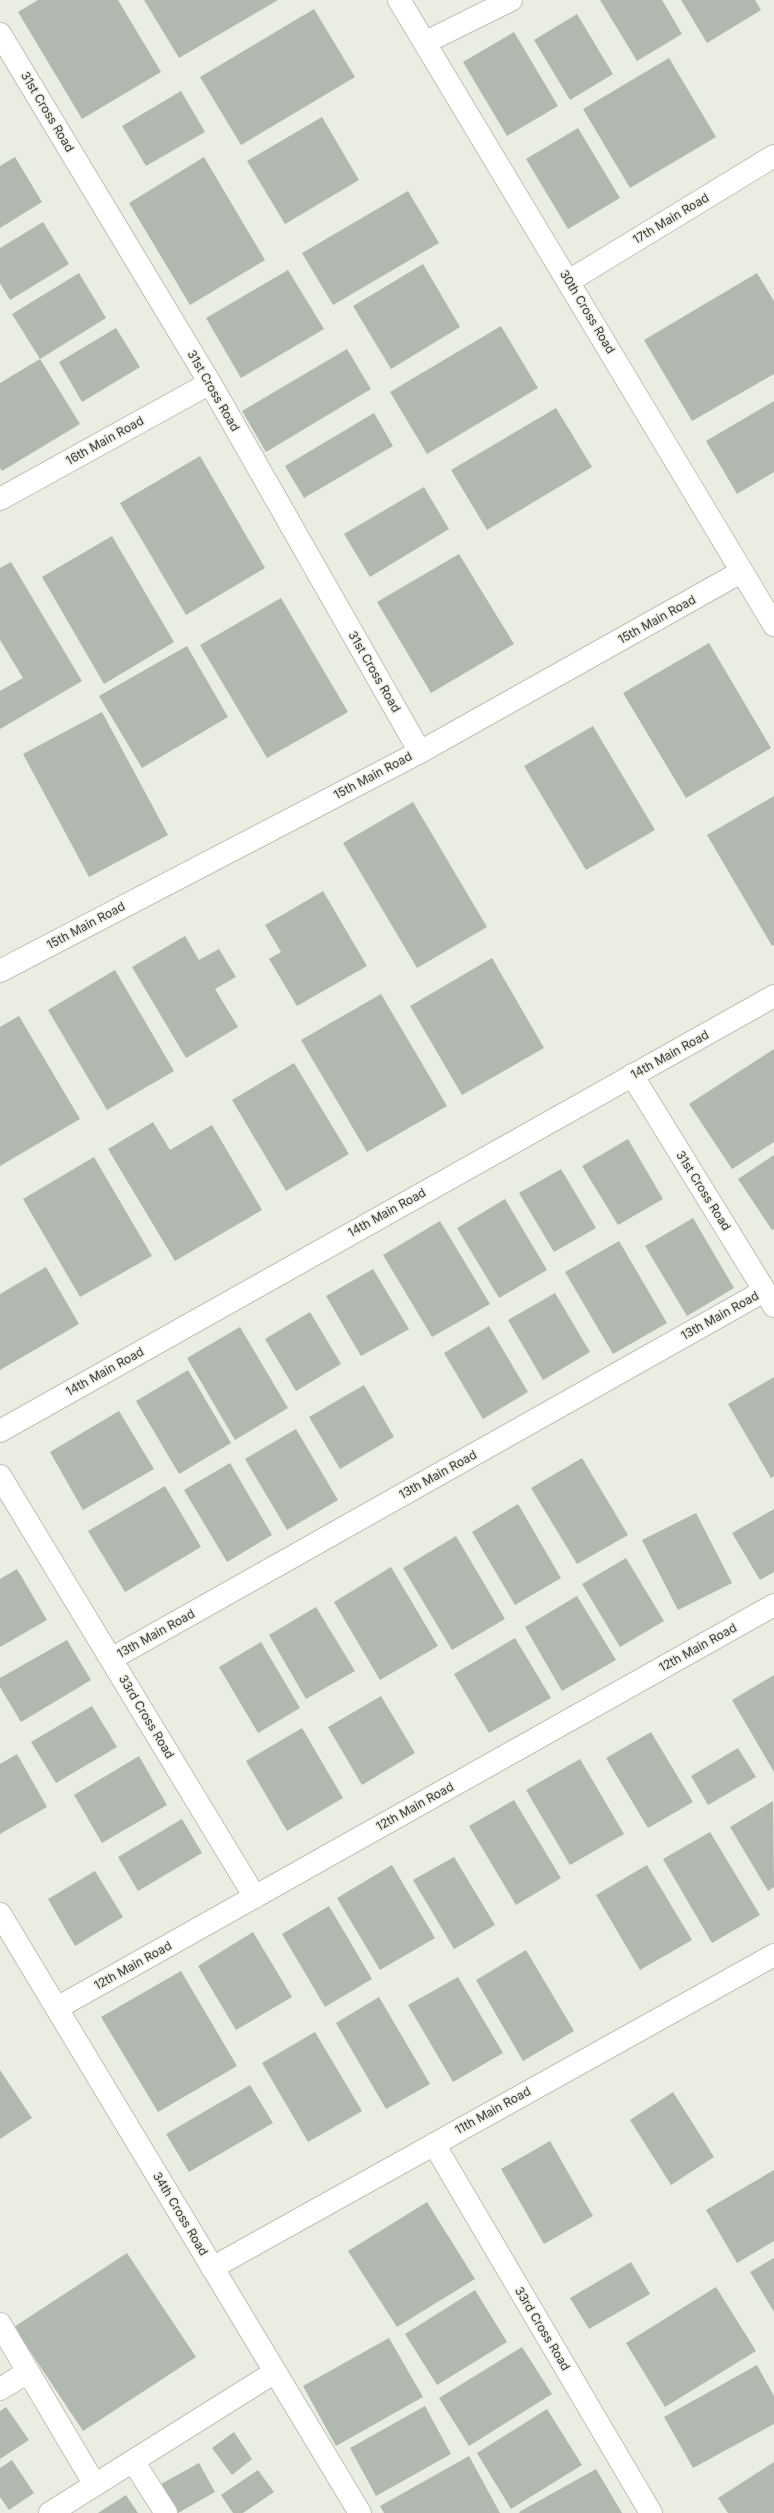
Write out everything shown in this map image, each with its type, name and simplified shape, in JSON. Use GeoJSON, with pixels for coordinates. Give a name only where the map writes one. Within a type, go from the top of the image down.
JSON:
{"type":"FeatureCollection","features":[{"type":"Feature","properties":{"kind":"street","name":"30th Cross Road"},"geometry":{"type":"LineString","coordinates":[[399,0],[426,42],[774,625]]}},
{"type":"Feature","properties":{"kind":"street"},"geometry":{"type":"LineString","coordinates":[[426,42],[511,0]]}},
{"type":"Feature","properties":{"kind":"street","name":"31st Cross Road"},"geometry":{"type":"LineString","coordinates":[[0,34],[210,384],[420,752]]}},
{"type":"Feature","properties":{"kind":"street","name":"17th Main Road"},"geometry":{"type":"LineString","coordinates":[[568,281],[774,156]]}},
{"type":"Feature","properties":{"kind":"street","name":"16th Main Road"},"geometry":{"type":"LineString","coordinates":[[0,499],[210,384]]}},
{"type":"Feature","properties":{"kind":"street","name":"15th Main Road"},"geometry":{"type":"LineString","coordinates":[[0,971],[420,752],[741,572]]}},
{"type":"Feature","properties":{"kind":"street","name":"14th Main Road"},"geometry":{"type":"LineString","coordinates":[[0,1430],[774,996]]}},
{"type":"Feature","properties":{"kind":"street","name":"31st Cross Road"},"geometry":{"type":"LineString","coordinates":[[632,1075],[769,1298]]}},
{"type":"Feature","properties":{"kind":"street","name":"13th Main Road"},"geometry":{"type":"LineString","coordinates":[[111,1659],[769,1298]]}},
{"type":"Feature","properties":{"kind":"street","name":"33rd Cross Road"},"geometry":{"type":"LineString","coordinates":[[0,1476],[255,1896]]}},
{"type":"Feature","properties":{"kind":"street","name":"12th Main Road"},"geometry":{"type":"LineString","coordinates":[[57,2008],[774,1605]]}},
{"type":"Feature","properties":{"kind":"street","name":"34th Cross Road"},"geometry":{"type":"LineString","coordinates":[[0,1914],[360,2513]]}},
{"type":"Feature","properties":{"kind":"street","name":"11th Main Road"},"geometry":{"type":"LineString","coordinates":[[212,2268],[773,1957]]}},
{"type":"Feature","properties":{"kind":"street","name":"33rd Cross Road"},"geometry":{"type":"LineString","coordinates":[[434,2144],[651,2513]]}},
{"type":"Feature","properties":{"kind":"street"},"geometry":{"type":"LineString","coordinates":[[0,2324],[95,2485]]}},
{"type":"Feature","properties":{"kind":"street"},"geometry":{"type":"LineString","coordinates":[[0,2389],[28,2372]]}},
{"type":"Feature","properties":{"kind":"street"},"geometry":{"type":"LineString","coordinates":[[50,2513],[275,2372]]}},
{"type":"Feature","properties":{"kind":"street"},"geometry":{"type":"LineString","coordinates":[[133,2461],[166,2513]]}},
{"type":"Feature","properties":{"kind":"building"},"geometry":{"type":"Polygon","coordinates":[[[38,0],[118,0],[161,72],[82,119],[18,12],[38,0]]]}},
{"type":"Feature","properties":{"kind":"building"},"geometry":{"type":"Polygon","coordinates":[[[144,0],[278,0],[179,58],[144,0]]]}},
{"type":"Feature","properties":{"kind":"building"},"geometry":{"type":"Polygon","coordinates":[[[600,0],[662,0],[682,34],[637,61],[600,0]]]}},
{"type":"Feature","properties":{"kind":"building"},"geometry":{"type":"Polygon","coordinates":[[[681,0],[755,0],[761,10],[707,43],[681,0]]]}},
{"type":"Feature","properties":{"kind":"building"},"geometry":{"type":"Polygon","coordinates":[[[314,9],[355,77],[241,145],[200,77],[314,9]]]}},
{"type":"Feature","properties":{"kind":"building"},"geometry":{"type":"Polygon","coordinates":[[[577,14],[613,74],[570,100],[534,40],[577,14]]]}},
{"type":"Feature","properties":{"kind":"building"},"geometry":{"type":"Polygon","coordinates":[[[514,32],[558,106],[507,136],[463,62],[514,32]]]}},
{"type":"Feature","properties":{"kind":"building"},"geometry":{"type":"Polygon","coordinates":[[[669,58],[716,137],[630,188],[583,109],[669,58]]]}},
{"type":"Feature","properties":{"kind":"building"},"geometry":{"type":"Polygon","coordinates":[[[181,91],[205,132],[146,166],[122,126],[181,91]]]}},
{"type":"Feature","properties":{"kind":"building"},"geometry":{"type":"Polygon","coordinates":[[[322,117],[359,180],[285,224],[247,161],[322,117]]]}},
{"type":"Feature","properties":{"kind":"building"},"geometry":{"type":"Polygon","coordinates":[[[578,128],[620,198],[568,229],[526,159],[578,128]]]}},
{"type":"Feature","properties":{"kind":"building"},"geometry":{"type":"Polygon","coordinates":[[[15,157],[42,202],[0,228],[0,166],[15,157]]]}},
{"type":"Feature","properties":{"kind":"building"},"geometry":{"type":"Polygon","coordinates":[[[204,157],[265,260],[190,305],[129,203],[204,157]]]}},
{"type":"Feature","properties":{"kind":"building"},"geometry":{"type":"Polygon","coordinates":[[[408,191],[439,243],[333,305],[302,253],[408,191]]]}},
{"type":"Feature","properties":{"kind":"building"},"geometry":{"type":"Polygon","coordinates":[[[43,222],[69,264],[10,300],[0,283],[0,248],[43,222]]]}},
{"type":"Feature","properties":{"kind":"building"},"geometry":{"type":"Polygon","coordinates":[[[423,264],[460,327],[391,369],[353,306],[423,264]]]}},
{"type":"Feature","properties":{"kind":"building"},"geometry":{"type":"Polygon","coordinates":[[[288,270],[324,329],[241,378],[206,318],[288,270]]]}},
{"type":"Feature","properties":{"kind":"building"},"geometry":{"type":"Polygon","coordinates":[[[79,273],[106,318],[40,359],[12,314],[79,273]]]}},
{"type":"Feature","properties":{"kind":"building"},"geometry":{"type":"Polygon","coordinates":[[[757,273],[774,301],[774,374],[692,421],[644,340],[757,273]]]}},
{"type":"Feature","properties":{"kind":"building"},"geometry":{"type":"Polygon","coordinates":[[[501,326],[538,388],[427,454],[390,392],[501,326]]]}},
{"type":"Feature","properties":{"kind":"building"},"geometry":{"type":"Polygon","coordinates":[[[116,328],[140,367],[82,402],[59,362],[116,328]]]}},
{"type":"Feature","properties":{"kind":"building"},"geometry":{"type":"Polygon","coordinates":[[[347,349],[371,389],[266,452],[242,411],[347,349]]]}},
{"type":"Feature","properties":{"kind":"building"},"geometry":{"type":"Polygon","coordinates":[[[40,359],[80,424],[2,471],[0,468],[0,383],[40,359]]]}},
{"type":"Feature","properties":{"kind":"building"},"geometry":{"type":"Polygon","coordinates":[[[774,401],[774,472],[737,494],[706,441],[774,401]]]}},
{"type":"Feature","properties":{"kind":"building"},"geometry":{"type":"Polygon","coordinates":[[[556,408],[592,467],[487,530],[451,470],[556,408]]]}},
{"type":"Feature","properties":{"kind":"building"},"geometry":{"type":"Polygon","coordinates":[[[374,413],[393,446],[304,498],[285,466],[374,413]]]}},
{"type":"Feature","properties":{"kind":"building"},"geometry":{"type":"Polygon","coordinates":[[[200,456],[265,568],[186,615],[120,503],[200,456]]]}},
{"type":"Feature","properties":{"kind":"building"},"geometry":{"type":"Polygon","coordinates":[[[424,487],[449,529],[370,577],[344,534],[424,487]]]}},
{"type":"Feature","properties":{"kind":"building"},"geometry":{"type":"Polygon","coordinates":[[[112,536],[174,642],[104,684],[42,577],[112,536]]]}},
{"type":"Feature","properties":{"kind":"building"},"geometry":{"type":"Polygon","coordinates":[[[459,554],[514,644],[431,693],[377,602],[459,554]]]}},
{"type":"Feature","properties":{"kind":"building"},"geometry":{"type":"Polygon","coordinates":[[[11,562],[82,681],[0,729],[0,691],[23,678],[0,640],[0,568],[11,562]]]}},
{"type":"Feature","properties":{"kind":"building"},"geometry":{"type":"Polygon","coordinates":[[[281,598],[348,712],[267,758],[200,645],[281,598]]]}},
{"type":"Feature","properties":{"kind":"building"},"geometry":{"type":"Polygon","coordinates":[[[709,643],[771,748],[686,798],[623,693],[709,643]]]}},
{"type":"Feature","properties":{"kind":"building"},"geometry":{"type":"Polygon","coordinates":[[[187,646],[228,717],[142,768],[99,696],[187,646]]]}},
{"type":"Feature","properties":{"kind":"building"},"geometry":{"type":"Polygon","coordinates":[[[102,712],[168,835],[89,877],[23,754],[102,712]]]}},
{"type":"Feature","properties":{"kind":"building"},"geometry":{"type":"Polygon","coordinates":[[[593,726],[655,830],[586,870],[524,766],[593,726]]]}},
{"type":"Feature","properties":{"kind":"building"},"geometry":{"type":"Polygon","coordinates":[[[774,796],[774,945],[772,946],[707,835],[774,796]]]}},
{"type":"Feature","properties":{"kind":"building"},"geometry":{"type":"Polygon","coordinates":[[[413,802],[487,927],[417,968],[343,843],[413,802]]]}},
{"type":"Feature","properties":{"kind":"building"},"geometry":{"type":"Polygon","coordinates":[[[323,891],[367,966],[297,1006],[269,959],[281,952],[265,925],[323,891]]]}},
{"type":"Feature","properties":{"kind":"building"},"geometry":{"type":"Polygon","coordinates":[[[185,936],[199,960],[219,949],[236,977],[215,989],[238,1027],[186,1058],[132,967],[185,936]]]}},
{"type":"Feature","properties":{"kind":"building"},"geometry":{"type":"Polygon","coordinates":[[[492,958],[544,1048],[462,1095],[410,1006],[492,958]]]}},
{"type":"Feature","properties":{"kind":"building"},"geometry":{"type":"Polygon","coordinates":[[[115,970],[174,1071],[107,1110],[48,1010],[115,970]]]}},
{"type":"Feature","properties":{"kind":"building"},"geometry":{"type":"Polygon","coordinates":[[[381,994],[447,1106],[367,1152],[301,1040],[381,994]]]}},
{"type":"Feature","properties":{"kind":"building"},"geometry":{"type":"Polygon","coordinates":[[[19,1016],[80,1119],[0,1166],[0,1027],[19,1016]]]}},
{"type":"Feature","properties":{"kind":"building"},"geometry":{"type":"Polygon","coordinates":[[[774,1049],[774,1142],[732,1169],[689,1104],[774,1049]]]}},
{"type":"Feature","properties":{"kind":"building"},"geometry":{"type":"Polygon","coordinates":[[[294,1063],[349,1154],[286,1191],[232,1100],[294,1063]]]}},
{"type":"Feature","properties":{"kind":"building"},"geometry":{"type":"Polygon","coordinates":[[[153,1122],[170,1150],[212,1125],[262,1210],[175,1261],[108,1149],[153,1122]]]}},
{"type":"Feature","properties":{"kind":"building"},"geometry":{"type":"Polygon","coordinates":[[[628,1139],[663,1199],[618,1225],[582,1166],[628,1139]]]}},
{"type":"Feature","properties":{"kind":"building"},"geometry":{"type":"Polygon","coordinates":[[[774,1155],[774,1229],[772,1230],[738,1179],[774,1155]]]}},
{"type":"Feature","properties":{"kind":"building"},"geometry":{"type":"Polygon","coordinates":[[[94,1157],[152,1256],[80,1297],[23,1199],[94,1157]]]}},
{"type":"Feature","properties":{"kind":"building"},"geometry":{"type":"Polygon","coordinates":[[[561,1169],[596,1228],[554,1252],[519,1193],[561,1169]]]}},
{"type":"Feature","properties":{"kind":"building"},"geometry":{"type":"Polygon","coordinates":[[[505,1199],[547,1270],[499,1298],[457,1228],[505,1199]]]}},
{"type":"Feature","properties":{"kind":"building"},"geometry":{"type":"Polygon","coordinates":[[[693,1218],[734,1288],[687,1316],[645,1246],[693,1218]]]}},
{"type":"Feature","properties":{"kind":"building"},"geometry":{"type":"Polygon","coordinates":[[[440,1221],[490,1304],[432,1337],[383,1255],[440,1221]]]}},
{"type":"Feature","properties":{"kind":"building"},"geometry":{"type":"Polygon","coordinates":[[[619,1241],[667,1323],[613,1354],[565,1272],[619,1241]]]}},
{"type":"Feature","properties":{"kind":"building"},"geometry":{"type":"Polygon","coordinates":[[[46,1267],[79,1324],[0,1370],[0,1294],[46,1267]]]}},
{"type":"Feature","properties":{"kind":"building"},"geometry":{"type":"Polygon","coordinates":[[[373,1269],[409,1329],[361,1356],[326,1296],[373,1269]]]}},
{"type":"Feature","properties":{"kind":"building"},"geometry":{"type":"Polygon","coordinates":[[[555,1293],[590,1352],[543,1380],[508,1320],[555,1293]]]}},
{"type":"Feature","properties":{"kind":"building"},"geometry":{"type":"Polygon","coordinates":[[[310,1312],[341,1364],[296,1391],[265,1339],[310,1312]]]}},
{"type":"Feature","properties":{"kind":"building"},"geometry":{"type":"Polygon","coordinates":[[[489,1326],[528,1392],[483,1419],[444,1353],[489,1326]]]}},
{"type":"Feature","properties":{"kind":"building"},"geometry":{"type":"Polygon","coordinates":[[[240,1327],[288,1408],[235,1440],[187,1358],[240,1327]]]}},
{"type":"Feature","properties":{"kind":"building"},"geometry":{"type":"Polygon","coordinates":[[[188,1370],[231,1443],[179,1474],[136,1401],[188,1370]]]}},
{"type":"Feature","properties":{"kind":"building"},"geometry":{"type":"Polygon","coordinates":[[[774,1377],[774,1476],[771,1478],[728,1404],[774,1377]]]}},
{"type":"Feature","properties":{"kind":"building"},"geometry":{"type":"Polygon","coordinates":[[[364,1385],[394,1437],[340,1469],[309,1417],[364,1385]]]}},
{"type":"Feature","properties":{"kind":"building"},"geometry":{"type":"Polygon","coordinates":[[[119,1411],[154,1469],[83,1510],[50,1452],[119,1411]]]}},
{"type":"Feature","properties":{"kind":"building"},"geometry":{"type":"Polygon","coordinates":[[[296,1429],[338,1500],[287,1530],[245,1459],[296,1429]]]}},
{"type":"Feature","properties":{"kind":"building"},"geometry":{"type":"Polygon","coordinates":[[[582,1458],[628,1535],[577,1564],[531,1488],[582,1458]]]}},
{"type":"Feature","properties":{"kind":"building"},"geometry":{"type":"Polygon","coordinates":[[[230,1463],[272,1535],[227,1562],[184,1490],[230,1463]]]}},
{"type":"Feature","properties":{"kind":"building"},"geometry":{"type":"Polygon","coordinates":[[[165,1486],[201,1547],[125,1592],[88,1531],[165,1486]]]}},
{"type":"Feature","properties":{"kind":"building"},"geometry":{"type":"Polygon","coordinates":[[[518,1504],[561,1578],[515,1605],[472,1532],[518,1504]]]}},
{"type":"Feature","properties":{"kind":"building"},"geometry":{"type":"Polygon","coordinates":[[[774,1509],[774,1572],[760,1580],[732,1533],[774,1509]]]}},
{"type":"Feature","properties":{"kind":"building"},"geometry":{"type":"Polygon","coordinates":[[[696,1513],[732,1583],[678,1610],[642,1540],[696,1513]]]}},
{"type":"Feature","properties":{"kind":"building"},"geometry":{"type":"Polygon","coordinates":[[[456,1536],[505,1619],[452,1650],[403,1568],[456,1536]]]}},
{"type":"Feature","properties":{"kind":"building"},"geometry":{"type":"Polygon","coordinates":[[[626,1558],[664,1621],[620,1647],[582,1584],[626,1558]]]}},
{"type":"Feature","properties":{"kind":"building"},"geometry":{"type":"Polygon","coordinates":[[[391,1567],[438,1646],[380,1680],[334,1602],[391,1567]]]}},
{"type":"Feature","properties":{"kind":"building"},"geometry":{"type":"Polygon","coordinates":[[[17,1569],[47,1620],[0,1647],[0,1579],[17,1569]]]}},
{"type":"Feature","properties":{"kind":"building"},"geometry":{"type":"Polygon","coordinates":[[[577,1596],[616,1660],[562,1691],[525,1627],[577,1596]]]}},
{"type":"Feature","properties":{"kind":"building"},"geometry":{"type":"Polygon","coordinates":[[[316,1607],[355,1671],[306,1699],[269,1635],[316,1607]]]}},
{"type":"Feature","properties":{"kind":"building"},"geometry":{"type":"Polygon","coordinates":[[[515,1638],[551,1698],[489,1733],[454,1674],[515,1638]]]}},
{"type":"Feature","properties":{"kind":"building"},"geometry":{"type":"Polygon","coordinates":[[[67,1640],[91,1680],[21,1722],[0,1687],[0,1678],[67,1640]]]}},
{"type":"Feature","properties":{"kind":"building"},"geometry":{"type":"Polygon","coordinates":[[[261,1642],[300,1708],[258,1733],[219,1667],[261,1642]]]}},
{"type":"Feature","properties":{"kind":"building"},"geometry":{"type":"Polygon","coordinates":[[[774,1675],[774,1772],[732,1700],[774,1675]]]}},
{"type":"Feature","properties":{"kind":"building"},"geometry":{"type":"Polygon","coordinates":[[[381,1696],[415,1753],[362,1785],[328,1727],[381,1696]]]}},
{"type":"Feature","properties":{"kind":"building"},"geometry":{"type":"Polygon","coordinates":[[[92,1706],[117,1747],[56,1783],[31,1742],[92,1706]]]}},
{"type":"Feature","properties":{"kind":"building"},"geometry":{"type":"Polygon","coordinates":[[[302,1728],[343,1798],[287,1831],[246,1761],[302,1728]]]}},
{"type":"Feature","properties":{"kind":"building"},"geometry":{"type":"Polygon","coordinates":[[[651,1732],[693,1802],[648,1828],[606,1758],[651,1732]]]}},
{"type":"Feature","properties":{"kind":"building"},"geometry":{"type":"Polygon","coordinates":[[[738,1748],[756,1777],[708,1805],[691,1776],[738,1748]]]}},
{"type":"Feature","properties":{"kind":"building"},"geometry":{"type":"Polygon","coordinates":[[[17,1754],[47,1807],[0,1834],[0,1764],[17,1754]]]}},
{"type":"Feature","properties":{"kind":"building"},"geometry":{"type":"Polygon","coordinates":[[[139,1756],[167,1805],[102,1843],[74,1795],[139,1756]]]}},
{"type":"Feature","properties":{"kind":"building"},"geometry":{"type":"Polygon","coordinates":[[[580,1759],[624,1834],[570,1865],[526,1790],[580,1759]]]}},
{"type":"Feature","properties":{"kind":"building"},"geometry":{"type":"Polygon","coordinates":[[[514,1800],[561,1878],[516,1905],[469,1826],[514,1800]]]}},
{"type":"Feature","properties":{"kind":"building"},"geometry":{"type":"Polygon","coordinates":[[[773,1801],[774,1887],[768,1891],[730,1827],[773,1801]]]}},
{"type":"Feature","properties":{"kind":"building"},"geometry":{"type":"Polygon","coordinates":[[[182,1819],[202,1853],[138,1891],[118,1857],[182,1819]]]}},
{"type":"Feature","properties":{"kind":"building"},"geometry":{"type":"Polygon","coordinates":[[[710,1832],[760,1915],[712,1943],[663,1859],[710,1832]]]}},
{"type":"Feature","properties":{"kind":"building"},"geometry":{"type":"Polygon","coordinates":[[[454,1857],[495,1925],[454,1949],[413,1880],[454,1857]]]}},
{"type":"Feature","properties":{"kind":"building"},"geometry":{"type":"Polygon","coordinates":[[[392,1865],[435,1938],[380,1970],[337,1898],[392,1865]]]}},
{"type":"Feature","properties":{"kind":"building"},"geometry":{"type":"Polygon","coordinates":[[[647,1865],[692,1940],[640,1970],[596,1895],[647,1865]]]}},
{"type":"Feature","properties":{"kind":"building"},"geometry":{"type":"Polygon","coordinates":[[[95,1871],[123,1917],[75,1946],[48,1899],[95,1871]]]}},
{"type":"Feature","properties":{"kind":"building"},"geometry":{"type":"Polygon","coordinates":[[[329,1906],[372,1979],[325,2007],[282,1934],[329,1906]]]}},
{"type":"Feature","properties":{"kind":"building"},"geometry":{"type":"Polygon","coordinates":[[[253,1932],[292,1997],[236,2030],[198,1966],[253,1932]]]}},
{"type":"Feature","properties":{"kind":"building"},"geometry":{"type":"Polygon","coordinates":[[[526,1950],[574,2031],[523,2061],[476,1980],[526,1950]]]}},
{"type":"Feature","properties":{"kind":"building"},"geometry":{"type":"Polygon","coordinates":[[[181,1971],[237,2066],[158,2112],[101,2017],[181,1971]]]}},
{"type":"Feature","properties":{"kind":"building"},"geometry":{"type":"Polygon","coordinates":[[[458,1977],[503,2053],[453,2082],[408,2005],[458,1977]]]}},
{"type":"Feature","properties":{"kind":"building"},"geometry":{"type":"Polygon","coordinates":[[[379,1997],[430,2084],[386,2109],[336,2023],[379,1997]]]}},
{"type":"Feature","properties":{"kind":"building"},"geometry":{"type":"Polygon","coordinates":[[[315,2032],[362,2111],[308,2142],[262,2063],[315,2032]]]}},
{"type":"Feature","properties":{"kind":"building"},"geometry":{"type":"Polygon","coordinates":[[[0,2070],[32,2118],[0,2139],[0,2070]]]}},
{"type":"Feature","properties":{"kind":"building"},"geometry":{"type":"Polygon","coordinates":[[[250,2085],[273,2123],[189,2172],[166,2134],[250,2085]]]}},
{"type":"Feature","properties":{"kind":"building"},"geometry":{"type":"Polygon","coordinates":[[[673,2092],[714,2157],[671,2185],[630,2120],[673,2092]]]}},
{"type":"Feature","properties":{"kind":"building"},"geometry":{"type":"Polygon","coordinates":[[[550,2141],[593,2216],[544,2244],[501,2169],[550,2141]]]}},
{"type":"Feature","properties":{"kind":"building"},"geometry":{"type":"Polygon","coordinates":[[[774,2170],[774,2241],[737,2263],[706,2210],[774,2170]]]}},
{"type":"Feature","properties":{"kind":"building"},"geometry":{"type":"Polygon","coordinates":[[[427,2202],[475,2279],[397,2327],[348,2251],[427,2202]]]}},
{"type":"Feature","properties":{"kind":"building"},"geometry":{"type":"Polygon","coordinates":[[[127,2253],[196,2357],[83,2431],[14,2327],[127,2253]]]}},
{"type":"Feature","properties":{"kind":"building"},"geometry":{"type":"Polygon","coordinates":[[[774,2258],[774,2312],[750,2272],[774,2258]]]}},
{"type":"Feature","properties":{"kind":"building"},"geometry":{"type":"Polygon","coordinates":[[[631,2262],[650,2294],[589,2329],[570,2298],[631,2262]]]}},
{"type":"Feature","properties":{"kind":"building"},"geometry":{"type":"Polygon","coordinates":[[[716,2287],[756,2351],[665,2407],[626,2343],[716,2287]]]}},
{"type":"Feature","properties":{"kind":"building"},"geometry":{"type":"Polygon","coordinates":[[[475,2290],[507,2342],[437,2385],[405,2334],[475,2290]]]}},
{"type":"Feature","properties":{"kind":"building"},"geometry":{"type":"Polygon","coordinates":[[[389,2338],[423,2397],[336,2446],[303,2386],[389,2338]]]}},
{"type":"Feature","properties":{"kind":"building"},"geometry":{"type":"Polygon","coordinates":[[[522,2347],[552,2394],[469,2446],[439,2398],[522,2347]]]}},
{"type":"Feature","properties":{"kind":"building"},"geometry":{"type":"Polygon","coordinates":[[[757,2365],[774,2396],[774,2424],[693,2468],[664,2417],[757,2365]]]}},
{"type":"Feature","properties":{"kind":"building"},"geometry":{"type":"Polygon","coordinates":[[[425,2406],[451,2454],[376,2496],[350,2448],[425,2406]]]}},
{"type":"Feature","properties":{"kind":"building"},"geometry":{"type":"Polygon","coordinates":[[[6,2407],[29,2440],[0,2459],[0,2411],[6,2407]]]}},
{"type":"Feature","properties":{"kind":"building"},"geometry":{"type":"Polygon","coordinates":[[[547,2409],[582,2465],[511,2509],[477,2453],[547,2409]]]}},
{"type":"Feature","properties":{"kind":"building"},"geometry":{"type":"Polygon","coordinates":[[[234,2432],[252,2459],[232,2475],[212,2448],[234,2432]]]}},
{"type":"Feature","properties":{"kind":"building"},"geometry":{"type":"Polygon","coordinates":[[[469,2456],[500,2513],[384,2513],[380,2506],[469,2456]]]}},
{"type":"Feature","properties":{"kind":"building"},"geometry":{"type":"Polygon","coordinates":[[[12,2460],[34,2493],[9,2510],[0,2497],[0,2468],[12,2460]]]}},
{"type":"Feature","properties":{"kind":"building"},"geometry":{"type":"Polygon","coordinates":[[[774,2462],[774,2513],[728,2513],[718,2498],[774,2462]]]}},
{"type":"Feature","properties":{"kind":"building"},"geometry":{"type":"Polygon","coordinates":[[[199,2463],[215,2492],[178,2513],[161,2484],[199,2463]]]}},
{"type":"Feature","properties":{"kind":"building"},"geometry":{"type":"Polygon","coordinates":[[[596,2469],[622,2513],[519,2512],[596,2469]]]}},
{"type":"Feature","properties":{"kind":"building"},"geometry":{"type":"Polygon","coordinates":[[[258,2470],[274,2492],[243,2513],[233,2513],[221,2495],[258,2470]]]}},
{"type":"Feature","properties":{"kind":"building"},"geometry":{"type":"Polygon","coordinates":[[[126,2495],[138,2513],[98,2513],[126,2495]]]}}]}
